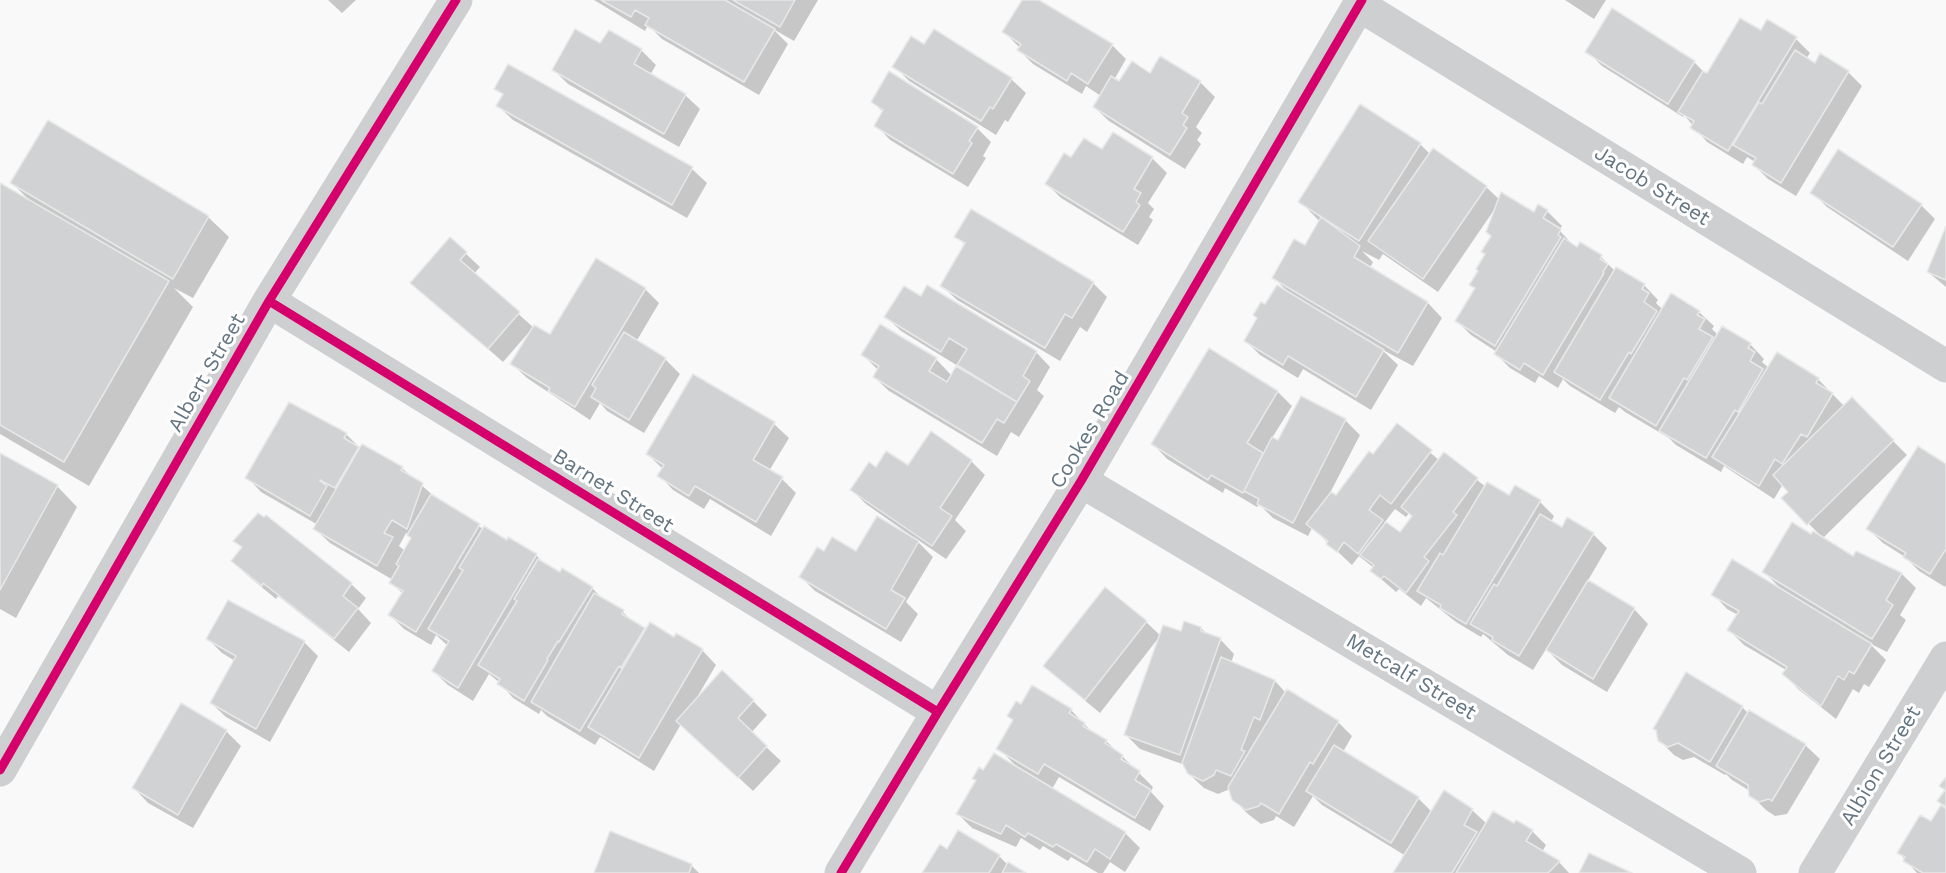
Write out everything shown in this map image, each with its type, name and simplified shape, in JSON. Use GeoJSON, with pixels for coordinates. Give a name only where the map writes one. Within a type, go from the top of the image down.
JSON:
{"type":"FeatureCollection","features":[{"type":"Feature","properties":{"kind":"street","name":"Albert Street"},"geometry":{"type":"LineString","coordinates":[[0,770],[269,301],[456,0]]}},
{"type":"Feature","properties":{"kind":"street","name":"Jacob Street"},"geometry":{"type":"LineString","coordinates":[[1360,2],[1946,366]]}},
{"type":"Feature","properties":{"kind":"street","name":"Cookes Road"},"geometry":{"type":"LineString","coordinates":[[841,873],[1082,481],[1360,2]]}},
{"type":"Feature","properties":{"kind":"street","name":"Barnet Street"},"geometry":{"type":"LineString","coordinates":[[269,301],[938,712]]}},
{"type":"Feature","properties":{"kind":"street","name":"Metcalf Street"},"geometry":{"type":"LineString","coordinates":[[1082,481],[1740,873]]}},
{"type":"Feature","properties":{"kind":"street","name":"Albion Street"},"geometry":{"type":"LineString","coordinates":[[1815,873],[1946,658]]}},
{"type":"Feature","properties":{"kind":"building"},"geometry":{"type":"Polygon","coordinates":[[[601,0],[725,0],[775,29],[744,82],[645,25],[649,18],[635,10],[631,17],[601,0]]]}},
{"type":"Feature","properties":{"kind":"building"},"geometry":{"type":"Polygon","coordinates":[[[733,0],[795,0],[780,27],[733,0]]]}},
{"type":"Feature","properties":{"kind":"building"},"geometry":{"type":"Polygon","coordinates":[[[1022,0],[1039,0],[1113,44],[1088,84],[1071,73],[1067,81],[1017,50],[1021,44],[1002,32],[1022,0]]]}},
{"type":"Feature","properties":{"kind":"building"},"geometry":{"type":"Polygon","coordinates":[[[1612,8],[1695,61],[1668,104],[1585,52],[1612,8]]]}},
{"type":"Feature","properties":{"kind":"building"},"geometry":{"type":"Polygon","coordinates":[[[1740,18],[1761,30],[1767,19],[1797,37],[1728,151],[1690,128],[1694,121],[1678,112],[1703,71],[1707,73],[1740,18]]]}},
{"type":"Feature","properties":{"kind":"building"},"geometry":{"type":"Polygon","coordinates":[[[575,29],[600,43],[609,30],[642,49],[634,64],[686,94],[664,134],[552,70],[575,29]]]}},
{"type":"Feature","properties":{"kind":"building"},"geometry":{"type":"Polygon","coordinates":[[[934,29],[1012,78],[993,109],[990,107],[981,121],[892,67],[911,36],[924,44],[934,29]]]}},
{"type":"Feature","properties":{"kind":"building"},"geometry":{"type":"Polygon","coordinates":[[[1795,50],[1815,63],[1820,53],[1849,71],[1781,183],[1752,165],[1756,158],[1733,145],[1759,102],[1762,104],[1795,50]]]}},
{"type":"Feature","properties":{"kind":"building"},"geometry":{"type":"Polygon","coordinates":[[[1160,56],[1201,81],[1182,113],[1188,117],[1183,125],[1187,128],[1170,155],[1093,107],[1111,76],[1119,81],[1132,61],[1150,73],[1160,56]]]}},
{"type":"Feature","properties":{"kind":"building"},"geometry":{"type":"Polygon","coordinates":[[[508,64],[693,167],[672,205],[496,106],[503,94],[494,89],[508,64]]]}},
{"type":"Feature","properties":{"kind":"building"},"geometry":{"type":"Polygon","coordinates":[[[889,71],[978,127],[969,141],[972,143],[953,174],[874,126],[883,110],[871,102],[889,71]]]}},
{"type":"Feature","properties":{"kind":"building"},"geometry":{"type":"Polygon","coordinates":[[[1360,104],[1421,143],[1359,241],[1298,202],[1360,104]]]}},
{"type":"Feature","properties":{"kind":"building"},"geometry":{"type":"Polygon","coordinates":[[[48,120],[209,216],[173,279],[10,183],[48,120]]]}},
{"type":"Feature","properties":{"kind":"building"},"geometry":{"type":"Polygon","coordinates":[[[1113,132],[1153,157],[1134,189],[1141,193],[1136,202],[1140,205],[1123,232],[1045,184],[1064,153],[1071,157],[1084,138],[1102,149],[1113,132]]]}},
{"type":"Feature","properties":{"kind":"building"},"geometry":{"type":"Polygon","coordinates":[[[1433,148],[1487,186],[1423,279],[1368,241],[1433,148]]]}},
{"type":"Feature","properties":{"kind":"building"},"geometry":{"type":"Polygon","coordinates":[[[1838,149],[1922,204],[1893,247],[1810,193],[1838,149]]]}},
{"type":"Feature","properties":{"kind":"building"},"geometry":{"type":"Polygon","coordinates":[[[0,183],[169,281],[64,462],[0,425],[0,183]]]}},
{"type":"Feature","properties":{"kind":"building"},"geometry":{"type":"Polygon","coordinates":[[[1501,192],[1534,212],[1538,204],[1548,210],[1543,218],[1561,229],[1558,235],[1561,237],[1495,346],[1455,321],[1475,288],[1469,285],[1485,254],[1481,252],[1491,236],[1486,232],[1501,192]]]}},
{"type":"Feature","properties":{"kind":"building"},"geometry":{"type":"Polygon","coordinates":[[[971,209],[1094,282],[1072,318],[1065,314],[1045,348],[940,286],[965,243],[954,237],[971,209]]]}},
{"type":"Feature","properties":{"kind":"building"},"geometry":{"type":"Polygon","coordinates":[[[1321,217],[1360,246],[1354,257],[1428,302],[1398,353],[1272,278],[1294,239],[1305,245],[1321,217]]]}},
{"type":"Feature","properties":{"kind":"building"},"geometry":{"type":"Polygon","coordinates":[[[1946,226],[1946,280],[1927,272],[1946,226]]]}},
{"type":"Feature","properties":{"kind":"building"},"geometry":{"type":"Polygon","coordinates":[[[450,237],[467,252],[460,260],[520,312],[488,349],[410,283],[450,237]]]}},
{"type":"Feature","properties":{"kind":"building"},"geometry":{"type":"Polygon","coordinates":[[[1564,238],[1577,247],[1580,242],[1602,255],[1600,259],[1608,264],[1543,375],[1524,363],[1520,370],[1494,354],[1564,238]]]}},
{"type":"Feature","properties":{"kind":"building"},"geometry":{"type":"Polygon","coordinates":[[[596,258],[646,288],[575,407],[548,391],[550,388],[510,364],[534,325],[550,334],[596,258]]]}},
{"type":"Feature","properties":{"kind":"building"},"geometry":{"type":"Polygon","coordinates":[[[1616,267],[1645,284],[1642,289],[1649,293],[1644,302],[1657,311],[1600,400],[1554,372],[1616,267]]]}},
{"type":"Feature","properties":{"kind":"building"},"geometry":{"type":"Polygon","coordinates":[[[927,285],[1037,351],[1023,376],[1030,381],[1017,402],[957,365],[967,349],[949,338],[941,352],[884,317],[904,286],[921,296],[927,285]]]}},
{"type":"Feature","properties":{"kind":"building"},"geometry":{"type":"Polygon","coordinates":[[[1277,285],[1384,350],[1356,397],[1288,356],[1283,365],[1244,341],[1257,318],[1253,315],[1261,302],[1265,304],[1277,285]]]}},
{"type":"Feature","properties":{"kind":"building"},"geometry":{"type":"Polygon","coordinates":[[[1671,293],[1700,311],[1697,315],[1705,319],[1699,329],[1713,337],[1687,380],[1684,378],[1656,426],[1609,398],[1671,293]]]}},
{"type":"Feature","properties":{"kind":"building"},"geometry":{"type":"Polygon","coordinates":[[[880,324],[937,358],[929,371],[947,382],[956,366],[1017,402],[1004,423],[997,419],[982,443],[873,377],[879,366],[861,355],[880,324]]]}},
{"type":"Feature","properties":{"kind":"building"},"geometry":{"type":"Polygon","coordinates":[[[1722,326],[1751,343],[1748,348],[1755,352],[1750,361],[1763,369],[1738,412],[1735,410],[1706,458],[1659,431],[1722,326]]]}},
{"type":"Feature","properties":{"kind":"building"},"geometry":{"type":"Polygon","coordinates":[[[624,332],[666,358],[629,420],[591,397],[596,388],[592,385],[624,332]]]}},
{"type":"Feature","properties":{"kind":"building"},"geometry":{"type":"Polygon","coordinates":[[[1209,348],[1278,391],[1247,443],[1263,453],[1243,493],[1211,475],[1208,480],[1151,444],[1209,348]]]}},
{"type":"Feature","properties":{"kind":"building"},"geometry":{"type":"Polygon","coordinates":[[[1777,352],[1819,378],[1816,383],[1833,393],[1807,437],[1801,434],[1782,464],[1775,459],[1759,486],[1712,457],[1777,352]]]}},
{"type":"Feature","properties":{"kind":"building"},"geometry":{"type":"Polygon","coordinates":[[[693,374],[775,422],[753,460],[783,477],[756,522],[695,486],[689,496],[657,476],[664,465],[646,454],[693,374]]]}},
{"type":"Feature","properties":{"kind":"building"},"geometry":{"type":"Polygon","coordinates":[[[1301,396],[1346,419],[1293,523],[1257,504],[1259,499],[1244,491],[1272,437],[1278,440],[1301,396]]]}},
{"type":"Feature","properties":{"kind":"building"},"geometry":{"type":"Polygon","coordinates":[[[1852,397],[1894,440],[1807,525],[1781,498],[1788,492],[1773,475],[1852,397]]]}},
{"type":"Feature","properties":{"kind":"building"},"geometry":{"type":"Polygon","coordinates":[[[289,402],[347,433],[344,438],[359,447],[335,488],[320,480],[327,486],[310,516],[245,478],[289,402]]]}},
{"type":"Feature","properties":{"kind":"building"},"geometry":{"type":"Polygon","coordinates":[[[1397,423],[1432,450],[1391,504],[1380,495],[1369,510],[1383,520],[1358,554],[1344,542],[1337,552],[1326,544],[1328,541],[1306,524],[1331,492],[1336,495],[1369,451],[1373,454],[1397,423]]]}},
{"type":"Feature","properties":{"kind":"building"},"geometry":{"type":"Polygon","coordinates":[[[931,431],[972,460],[940,508],[952,516],[932,546],[850,490],[869,462],[876,467],[886,451],[908,465],[931,431]]]}},
{"type":"Feature","properties":{"kind":"building"},"geometry":{"type":"Polygon","coordinates":[[[362,444],[403,467],[401,470],[423,483],[407,529],[392,520],[384,533],[393,537],[377,566],[313,529],[362,444]]]}},
{"type":"Feature","properties":{"kind":"building"},"geometry":{"type":"Polygon","coordinates":[[[1918,446],[1946,464],[1946,549],[1930,574],[1903,557],[1906,553],[1866,529],[1918,446]]]}},
{"type":"Feature","properties":{"kind":"building"},"geometry":{"type":"Polygon","coordinates":[[[1444,452],[1478,478],[1453,512],[1457,515],[1424,557],[1429,561],[1406,593],[1384,576],[1381,579],[1370,571],[1374,565],[1360,555],[1386,522],[1400,532],[1412,516],[1401,507],[1444,452]]]}},
{"type":"Feature","properties":{"kind":"building"},"geometry":{"type":"Polygon","coordinates":[[[0,453],[58,485],[0,590],[0,453]]]}},
{"type":"Feature","properties":{"kind":"building"},"geometry":{"type":"Polygon","coordinates":[[[1487,482],[1509,495],[1515,485],[1541,500],[1466,624],[1417,591],[1440,553],[1443,555],[1487,482]]]}},
{"type":"Feature","properties":{"kind":"building"},"geometry":{"type":"Polygon","coordinates":[[[431,494],[480,524],[416,632],[388,615],[403,591],[389,583],[399,566],[396,564],[411,538],[407,535],[431,494]]]}},
{"type":"Feature","properties":{"kind":"building"},"geometry":{"type":"Polygon","coordinates":[[[258,513],[264,517],[266,515],[352,583],[343,596],[358,608],[334,639],[231,561],[242,547],[233,541],[258,513]]]}},
{"type":"Feature","properties":{"kind":"building"},"geometry":{"type":"Polygon","coordinates":[[[1540,514],[1562,527],[1567,517],[1594,533],[1519,656],[1470,624],[1494,584],[1497,586],[1540,514]]]}},
{"type":"Feature","properties":{"kind":"building"},"geometry":{"type":"Polygon","coordinates":[[[877,516],[919,541],[891,590],[905,598],[886,629],[799,577],[817,547],[824,551],[832,537],[856,551],[877,516]]]}},
{"type":"Feature","properties":{"kind":"building"},"geometry":{"type":"Polygon","coordinates":[[[1792,522],[1811,534],[1813,531],[1853,556],[1856,551],[1902,573],[1886,600],[1893,605],[1872,639],[1762,572],[1792,522]]]}},
{"type":"Feature","properties":{"kind":"building"},"geometry":{"type":"Polygon","coordinates":[[[484,526],[537,554],[458,688],[432,671],[449,641],[428,629],[463,570],[459,568],[484,526]]]}},
{"type":"Feature","properties":{"kind":"building"},"geometry":{"type":"Polygon","coordinates":[[[538,559],[560,572],[562,568],[593,587],[547,659],[524,701],[497,684],[500,679],[478,665],[517,601],[514,599],[538,559]]]}},
{"type":"Feature","properties":{"kind":"building"},"geometry":{"type":"Polygon","coordinates":[[[1732,559],[1872,644],[1854,674],[1849,671],[1844,680],[1838,676],[1821,706],[1782,674],[1787,667],[1727,630],[1739,611],[1711,595],[1732,559]]]}},
{"type":"Feature","properties":{"kind":"building"},"geometry":{"type":"Polygon","coordinates":[[[1588,580],[1635,608],[1593,679],[1546,650],[1588,580]]]}},
{"type":"Feature","properties":{"kind":"building"},"geometry":{"type":"Polygon","coordinates":[[[1105,587],[1147,621],[1085,700],[1043,666],[1105,587]]]}},
{"type":"Feature","properties":{"kind":"building"},"geometry":{"type":"Polygon","coordinates":[[[594,593],[624,610],[622,614],[645,628],[580,731],[531,702],[594,593]]]}},
{"type":"Feature","properties":{"kind":"building"},"geometry":{"type":"Polygon","coordinates":[[[228,600],[305,641],[256,729],[210,703],[236,656],[206,639],[228,600]]]}},
{"type":"Feature","properties":{"kind":"building"},"geometry":{"type":"Polygon","coordinates":[[[1184,621],[1201,627],[1201,631],[1221,638],[1180,755],[1124,735],[1163,625],[1181,631],[1184,621]]]}},
{"type":"Feature","properties":{"kind":"building"},"geometry":{"type":"Polygon","coordinates":[[[650,622],[674,637],[676,633],[703,649],[639,758],[588,727],[650,622]]]}},
{"type":"Feature","properties":{"kind":"building"},"geometry":{"type":"Polygon","coordinates":[[[1221,657],[1275,680],[1260,720],[1254,717],[1241,750],[1245,751],[1231,776],[1216,770],[1214,775],[1203,781],[1188,774],[1182,763],[1221,657]]]}},
{"type":"Feature","properties":{"kind":"building"},"geometry":{"type":"Polygon","coordinates":[[[722,670],[754,700],[738,718],[767,746],[738,778],[676,721],[722,670]]]}},
{"type":"Feature","properties":{"kind":"building"},"geometry":{"type":"Polygon","coordinates":[[[1686,672],[1743,706],[1710,762],[1678,743],[1668,747],[1658,741],[1656,730],[1653,729],[1686,672]]]}},
{"type":"Feature","properties":{"kind":"building"},"geometry":{"type":"Polygon","coordinates":[[[1032,685],[1072,709],[1069,713],[1085,723],[1083,726],[1107,740],[1105,743],[1123,755],[1121,759],[1140,771],[1135,780],[1151,790],[1135,818],[1044,764],[1038,774],[996,749],[1013,720],[1007,716],[1016,701],[1021,704],[1032,685]]]}},
{"type":"Feature","properties":{"kind":"building"},"geometry":{"type":"Polygon","coordinates":[[[1287,689],[1339,721],[1313,764],[1310,762],[1279,814],[1261,803],[1259,806],[1246,810],[1232,800],[1228,787],[1287,689]]]}},
{"type":"Feature","properties":{"kind":"building"},"geometry":{"type":"Polygon","coordinates":[[[181,703],[227,730],[178,815],[132,788],[181,703]]]}},
{"type":"Feature","properties":{"kind":"building"},"geometry":{"type":"Polygon","coordinates":[[[1749,710],[1806,744],[1772,801],[1769,799],[1759,802],[1749,796],[1748,785],[1716,766],[1749,710]]]}},
{"type":"Feature","properties":{"kind":"building"},"geometry":{"type":"Polygon","coordinates":[[[1334,745],[1419,797],[1391,843],[1306,791],[1334,745]]]}},
{"type":"Feature","properties":{"kind":"building"},"geometry":{"type":"Polygon","coordinates":[[[994,753],[1126,832],[1110,859],[1095,849],[1087,862],[1056,844],[1053,847],[1028,833],[1025,837],[1006,825],[1001,834],[956,814],[976,780],[972,779],[979,767],[983,770],[994,753]]]}},
{"type":"Feature","properties":{"kind":"building"},"geometry":{"type":"Polygon","coordinates":[[[1946,777],[1946,807],[1937,801],[1945,790],[1939,786],[1946,777]]]}},
{"type":"Feature","properties":{"kind":"building"},"geometry":{"type":"Polygon","coordinates":[[[1444,790],[1473,809],[1464,825],[1477,832],[1452,873],[1393,873],[1444,790]]]}},
{"type":"Feature","properties":{"kind":"building"},"geometry":{"type":"Polygon","coordinates":[[[1941,805],[1946,809],[1946,873],[1923,873],[1903,861],[1905,857],[1897,853],[1920,815],[1931,821],[1941,805]]]}},
{"type":"Feature","properties":{"kind":"building"},"geometry":{"type":"Polygon","coordinates":[[[1493,811],[1514,823],[1516,820],[1533,830],[1526,841],[1560,861],[1548,873],[1456,873],[1493,811]]]}},
{"type":"Feature","properties":{"kind":"building"},"geometry":{"type":"Polygon","coordinates":[[[958,830],[1000,855],[989,873],[922,873],[940,844],[947,849],[958,830]]]}},
{"type":"Feature","properties":{"kind":"building"},"geometry":{"type":"Polygon","coordinates":[[[610,831],[692,864],[689,873],[594,873],[610,831]]]}},
{"type":"Feature","properties":{"kind":"building"},"geometry":{"type":"Polygon","coordinates":[[[1589,853],[1632,873],[1579,873],[1589,853]]]}},
{"type":"Feature","properties":{"kind":"building"},"geometry":{"type":"Polygon","coordinates":[[[1008,862],[1026,873],[1002,873],[1008,862]]]}},
{"type":"Feature","properties":{"kind":"cycle path"},"geometry":{"type":"LineString","coordinates":[[0,770],[269,301],[456,0]]}},
{"type":"Feature","properties":{"kind":"cycle path"},"geometry":{"type":"LineString","coordinates":[[841,873],[1081,481],[1362,0]]}},
{"type":"Feature","properties":{"kind":"cycle path"},"geometry":{"type":"LineString","coordinates":[[269,301],[938,712]]}}]}
